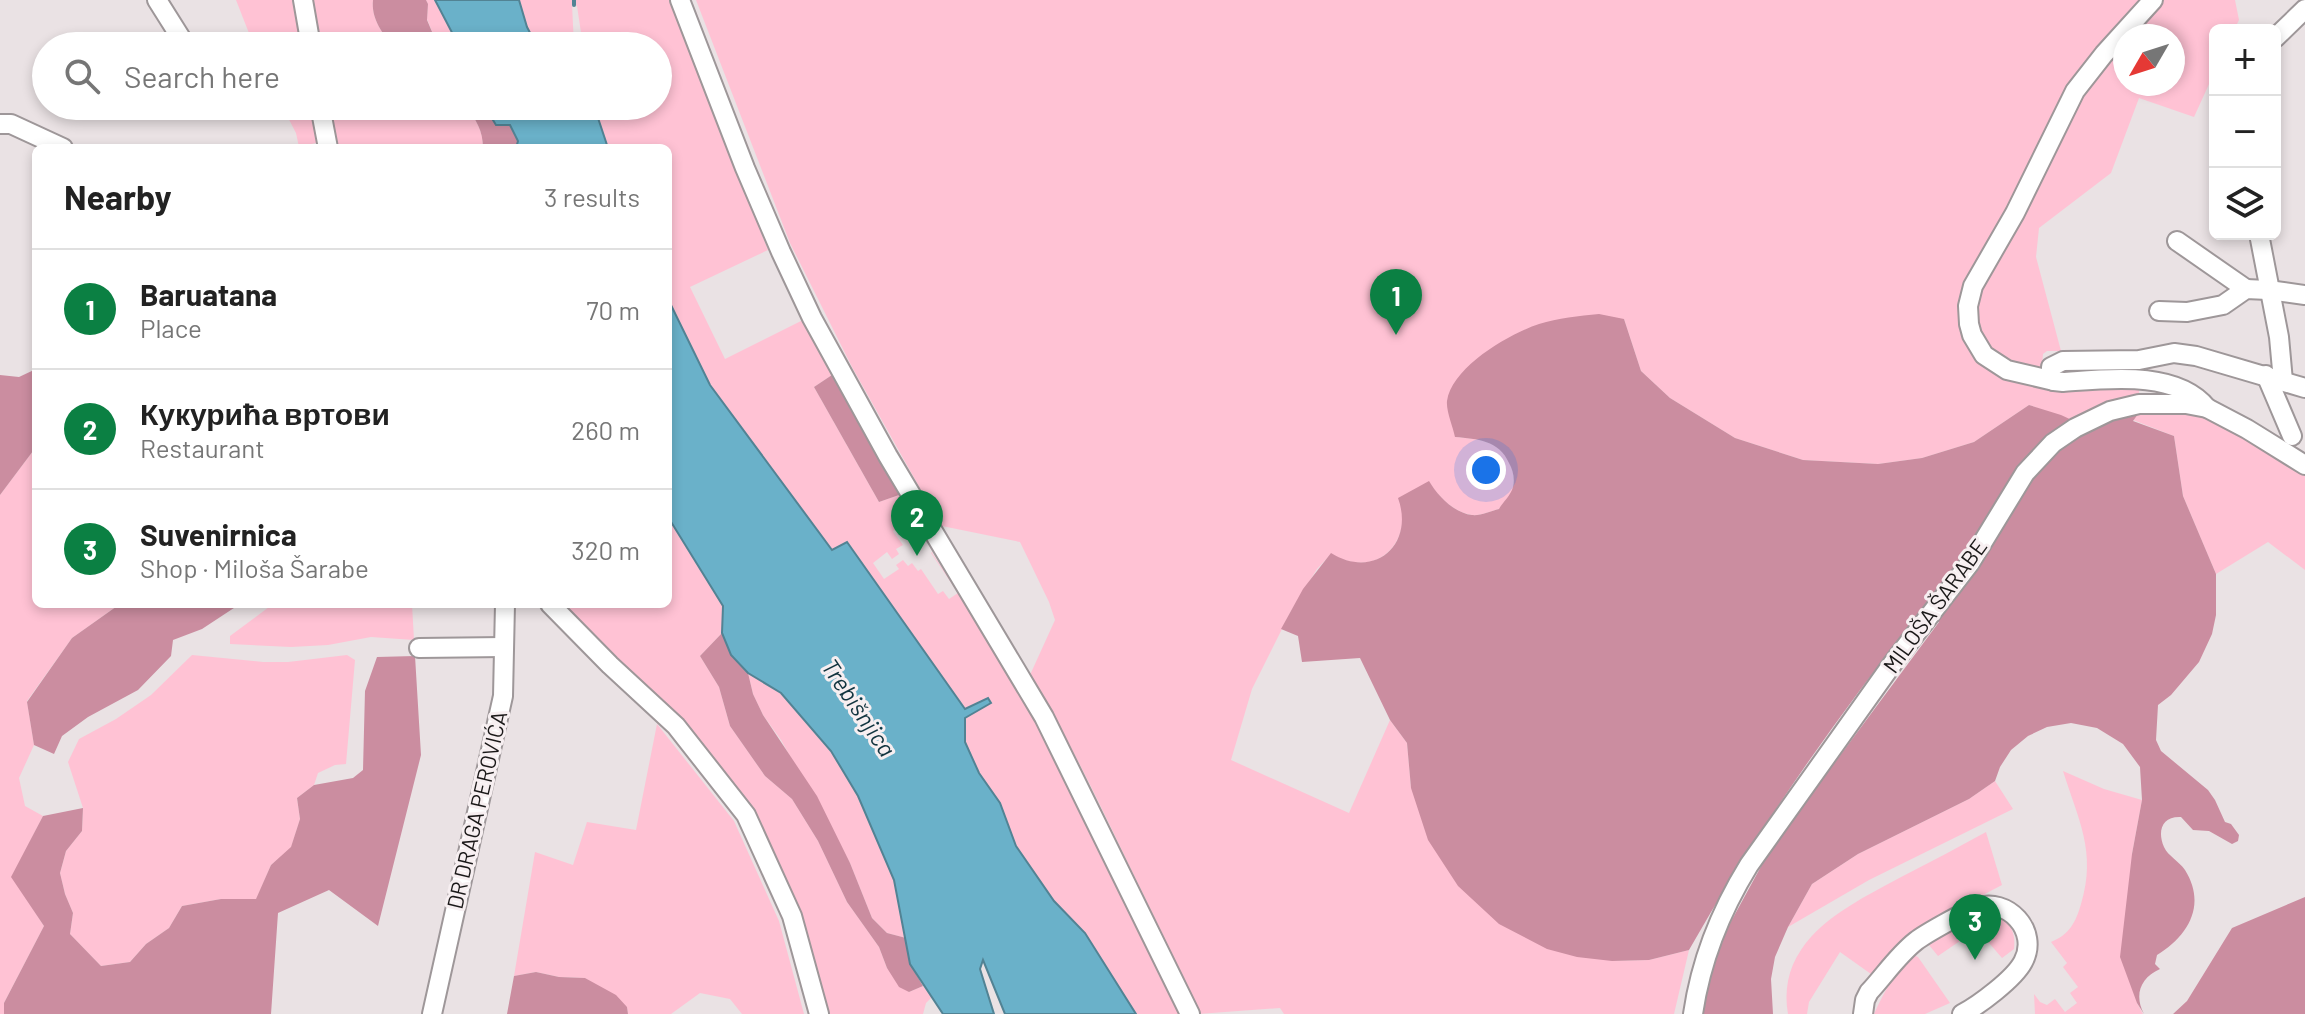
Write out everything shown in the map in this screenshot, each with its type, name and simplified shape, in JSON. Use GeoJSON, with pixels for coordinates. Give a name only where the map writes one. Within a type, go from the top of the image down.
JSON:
{"type":"FeatureCollection","features":[{"type":"Feature","properties":{"kind":"street"},"geometry":{"type":"LineString","coordinates":[[157,0],[177,32]]}},
{"type":"Feature","properties":{"kind":"street"},"geometry":{"type":"LineString","coordinates":[[303,0],[309,32]]}},
{"type":"Feature","properties":{"kind":"street"},"geometry":{"type":"LineString","coordinates":[[680,0],[745,168],[812,318],[888,456],[1044,717],[1190,1014]]}},
{"type":"Feature","properties":{"kind":"street"},"geometry":{"type":"LineString","coordinates":[[2153,0],[2075,91],[2015,213],[1973,286],[1968,306],[1969,324],[1984,355],[2007,370],[2063,382],[2123,378],[2169,384],[2199,398],[2207,408]]}},
{"type":"Feature","properties":{"kind":"street"},"geometry":{"type":"LineString","coordinates":[[2281,32],[2305,9]]}},
{"type":"Feature","properties":{"kind":"street"},"geometry":{"type":"LineString","coordinates":[[323,120],[327,144]]}},
{"type":"Feature","properties":{"kind":"street"},"geometry":{"type":"LineString","coordinates":[[0,124],[11,124],[54,144]]}},
{"type":"Feature","properties":{"kind":"street"},"geometry":{"type":"LineString","coordinates":[[2260,240],[2279,337],[2275,378],[2292,436]]}},
{"type":"Feature","properties":{"kind":"street"},"geometry":{"type":"LineString","coordinates":[[2177,241],[2246,289],[2305,295]]}},
{"type":"Feature","properties":{"kind":"street"},"geometry":{"type":"LineString","coordinates":[[2159,311],[2187,312],[2223,305],[2246,289]]}},
{"type":"Feature","properties":{"kind":"street"},"geometry":{"type":"LineString","coordinates":[[2054,381],[2051,367],[2063,361],[2139,360],[2174,353],[2196,356],[2305,388]]}},
{"type":"Feature","properties":{"kind":"street","name":"MILOŠA ŠARABE"},"geometry":{"type":"LineString","coordinates":[[1693,1014],[1704,959],[1737,884],[1893,663],[1970,563],[2025,473],[2053,443],[2110,411],[2139,404],[2166,403],[2207,408],[2305,465]]}},
{"type":"Feature","properties":{"kind":"street","name":"DR DRAGA PEROVIĆA"},"geometry":{"type":"LineString","coordinates":[[432,1014],[503,696],[505,608]]}},
{"type":"Feature","properties":{"kind":"street"},"geometry":{"type":"LineString","coordinates":[[554,608],[676,726],[746,815],[792,916],[819,1014]]}},
{"type":"Feature","properties":{"kind":"street"},"geometry":{"type":"LineString","coordinates":[[419,648],[504,647]]}},
{"type":"Feature","properties":{"kind":"street"},"geometry":{"type":"LineString","coordinates":[[1863,1014],[1869,992],[1916,941],[1977,907],[2005,909],[2017,917],[2025,930],[2026,958],[2014,974],[1962,1014]]}},
{"type":"Feature","properties":{"kind":"shaded area"},"geometry":{"type":"Polygon","coordinates":[[[236,0],[292,0],[298,32],[249,32],[236,0]]]}},
{"type":"Feature","properties":{"kind":"shaded area"},"geometry":{"type":"Polygon","coordinates":[[[303,0],[373,0],[376,19],[382,32],[309,32],[303,0]]]}},
{"type":"Feature","properties":{"kind":"shaded area"},"geometry":{"type":"Polygon","coordinates":[[[373,0],[426,0],[427,20],[432,32],[382,32],[373,0]]]}},
{"type":"Feature","properties":{"kind":"shaded area"},"geometry":{"type":"Polygon","coordinates":[[[426,0],[435,0],[452,32],[432,32],[427,19],[426,0]]]}},
{"type":"Feature","properties":{"kind":"shaded area"},"geometry":{"type":"Polygon","coordinates":[[[519,0],[669,0],[768,250],[690,287],[725,359],[803,320],[832,375],[814,387],[879,502],[899,495],[936,550],[932,553],[1006,663],[1181,1014],[1136,1014],[1085,933],[1054,901],[1016,846],[1000,803],[979,773],[965,742],[965,718],[991,703],[988,698],[965,709],[848,542],[832,550],[710,385],[672,307],[672,144],[607,144],[599,120],[672,120],[672,32],[581,32],[577,6],[572,4],[573,32],[530,32],[519,0]],[[908,512],[894,521],[898,528],[893,531],[903,545],[896,549],[899,554],[892,559],[887,552],[873,563],[884,579],[899,569],[896,565],[903,560],[908,566],[912,563],[918,571],[921,569],[938,594],[943,591],[949,599],[958,593],[931,553],[935,550],[908,512]]]}},
{"type":"Feature","properties":{"kind":"shaded area"},"geometry":{"type":"Polygon","coordinates":[[[696,0],[2150,0],[2129,24],[2113,24],[2113,42],[2103,53],[1966,306],[1990,366],[2138,384],[2140,399],[2077,422],[2029,405],[1974,442],[1922,458],[1878,464],[1803,460],[1735,438],[1670,398],[1641,371],[1624,319],[1455,437],[1494,445],[1510,463],[1514,485],[1499,509],[1478,515],[1465,514],[1447,503],[1429,482],[1403,512],[1398,539],[1382,557],[1358,563],[1331,554],[1317,569],[1291,611],[1252,689],[1231,760],[1349,813],[1390,720],[1407,743],[1411,788],[1612,961],[1649,960],[1689,950],[1674,1014],[1284,1014],[1280,1008],[1198,1014],[1092,789],[1030,675],[1055,620],[1020,542],[942,526],[852,367],[790,243],[696,0]]]}},
{"type":"Feature","properties":{"kind":"shaded area"},"geometry":{"type":"Polygon","coordinates":[[[2156,0],[2235,0],[2237,24],[2209,24],[2209,84],[2194,117],[2139,98],[2111,173],[2039,228],[2036,257],[2061,351],[2047,351],[2043,354],[2038,372],[2031,373],[2008,368],[1993,360],[1980,346],[1971,324],[1970,306],[1975,286],[2016,214],[2077,93],[2113,47],[2113,96],[2185,96],[2185,24],[2134,24],[2156,0]]]}},
{"type":"Feature","properties":{"kind":"shaded area"},"geometry":{"type":"Polygon","coordinates":[[[289,120],[316,120],[320,142],[298,144],[289,120]]]}},
{"type":"Feature","properties":{"kind":"shaded area"},"geometry":{"type":"Polygon","coordinates":[[[323,120],[475,120],[483,142],[483,144],[327,144],[323,120]]]}},
{"type":"Feature","properties":{"kind":"shaded area"},"geometry":{"type":"Polygon","coordinates":[[[500,120],[510,125],[517,144],[483,144],[476,121],[500,120]]]}},
{"type":"Feature","properties":{"kind":"shaded area"},"geometry":{"type":"Polygon","coordinates":[[[1599,314],[1624,319],[1641,371],[1670,398],[1735,438],[1803,460],[1878,464],[1922,458],[1974,442],[2029,405],[2087,427],[2141,410],[2133,421],[2174,436],[2183,496],[2216,574],[2216,615],[2212,634],[2199,662],[2171,695],[2158,705],[2156,740],[2161,751],[2208,790],[2225,822],[2231,824],[2239,835],[2238,841],[2232,844],[2209,831],[2193,830],[2181,817],[2165,822],[2161,830],[2164,847],[2185,870],[2194,895],[2194,907],[2178,939],[2157,955],[2155,964],[2160,969],[2148,977],[2141,988],[2139,1000],[2144,1014],[2137,1003],[2120,957],[2132,854],[2142,800],[2140,767],[2123,744],[2097,728],[2071,723],[2047,727],[2028,736],[2011,750],[1995,781],[1969,799],[1858,854],[1812,884],[1775,957],[1771,979],[1773,1014],[1703,1014],[1710,974],[1728,927],[1770,850],[1939,622],[1917,616],[1797,778],[1689,950],[1649,960],[1612,961],[1577,957],[1547,949],[1499,924],[1458,886],[1428,840],[1411,788],[1407,743],[1390,720],[1360,658],[1302,662],[1298,636],[1281,629],[1303,589],[1331,553],[1347,560],[1376,560],[1396,543],[1402,515],[1398,498],[1429,481],[1447,503],[1465,514],[1478,515],[1499,509],[1513,487],[1512,469],[1505,455],[1493,445],[1455,437],[1447,405],[1451,388],[1470,364],[1513,335],[1546,322],[1599,314]]]}},
{"type":"Feature","properties":{"kind":"shaded area"},"geometry":{"type":"Polygon","coordinates":[[[32,371],[32,452],[0,495],[0,375],[19,377],[32,371]]]}},
{"type":"Feature","properties":{"kind":"shaded area"},"geometry":{"type":"Polygon","coordinates":[[[832,375],[899,495],[879,502],[814,387],[832,375]]]}},
{"type":"Feature","properties":{"kind":"shaded area"},"geometry":{"type":"Polygon","coordinates":[[[2141,410],[2191,412],[2214,418],[2305,475],[2305,570],[2268,542],[2216,574],[2183,496],[2174,436],[2133,420],[2141,410]]]}},
{"type":"Feature","properties":{"kind":"shaded area"},"geometry":{"type":"Polygon","coordinates":[[[32,452],[32,608],[114,608],[72,638],[27,701],[34,745],[19,778],[25,806],[43,816],[12,877],[44,926],[4,1003],[4,1014],[0,1014],[0,495],[32,452]]]}},
{"type":"Feature","properties":{"kind":"shaded area"},"geometry":{"type":"Polygon","coordinates":[[[672,523],[723,606],[722,633],[700,656],[719,687],[730,726],[765,776],[792,799],[818,841],[847,902],[879,947],[887,968],[909,992],[923,986],[932,997],[926,1003],[923,1014],[819,1014],[746,815],[676,726],[554,608],[672,608],[672,523]]]}},
{"type":"Feature","properties":{"kind":"shaded area"},"geometry":{"type":"Polygon","coordinates":[[[114,608],[234,608],[202,629],[173,640],[171,656],[138,690],[88,717],[62,736],[54,754],[34,745],[27,702],[72,638],[114,608]]]}},
{"type":"Feature","properties":{"kind":"shaded area"},"geometry":{"type":"Polygon","coordinates":[[[268,608],[412,608],[414,640],[371,637],[328,645],[291,647],[230,644],[230,636],[268,608]]]}},
{"type":"Feature","properties":{"kind":"shaded area"},"geometry":{"type":"Polygon","coordinates":[[[722,633],[731,655],[748,673],[763,715],[817,796],[850,863],[872,918],[887,933],[906,938],[910,964],[923,986],[909,992],[899,987],[879,947],[847,902],[818,841],[792,799],[765,776],[730,726],[719,687],[700,656],[722,633]]]}},
{"type":"Feature","properties":{"kind":"shaded area"},"geometry":{"type":"Polygon","coordinates":[[[192,655],[263,662],[347,655],[355,660],[346,764],[335,765],[318,773],[314,785],[297,798],[300,819],[291,848],[271,865],[256,900],[221,899],[182,906],[169,928],[146,944],[130,962],[101,966],[70,934],[73,913],[60,873],[66,851],[82,831],[83,808],[68,762],[79,739],[151,695],[192,655]]]}},
{"type":"Feature","properties":{"kind":"shaded area"},"geometry":{"type":"Polygon","coordinates":[[[415,656],[421,755],[378,926],[329,890],[278,913],[271,1014],[4,1014],[4,1003],[44,926],[11,877],[43,816],[83,808],[82,831],[66,851],[60,873],[73,913],[70,934],[101,966],[130,962],[146,944],[169,928],[182,906],[221,899],[256,899],[271,865],[291,847],[300,819],[297,798],[314,785],[353,778],[363,770],[365,691],[377,657],[415,656]]]}},
{"type":"Feature","properties":{"kind":"shaded area"},"geometry":{"type":"Polygon","coordinates":[[[748,673],[781,693],[831,751],[858,796],[894,880],[906,938],[887,933],[872,918],[850,863],[781,740],[763,715],[748,673]]]}},
{"type":"Feature","properties":{"kind":"shaded area"},"geometry":{"type":"Polygon","coordinates":[[[657,724],[734,821],[779,921],[804,1014],[742,1014],[730,999],[700,993],[671,1014],[628,1014],[627,1007],[585,978],[536,972],[514,976],[535,852],[573,865],[587,822],[636,830],[657,724]]]}},
{"type":"Feature","properties":{"kind":"shaded area"},"geometry":{"type":"Polygon","coordinates":[[[2063,771],[2104,789],[2142,800],[2132,854],[2137,1003],[2143,1014],[2035,1014],[2034,994],[2047,1005],[2055,999],[2065,1012],[2077,1003],[2070,993],[2078,987],[2063,967],[2067,963],[2051,942],[2063,936],[2074,922],[2081,904],[2087,868],[2084,836],[2063,771]]]}},
{"type":"Feature","properties":{"kind":"shaded area"},"geometry":{"type":"Polygon","coordinates":[[[1995,781],[2013,809],[1869,880],[1788,927],[1812,884],[1858,854],[1969,799],[1995,781]]]}},
{"type":"Feature","properties":{"kind":"shaded area"},"geometry":{"type":"Polygon","coordinates":[[[1986,832],[2002,885],[1910,933],[1871,974],[1840,952],[1809,1002],[1807,1014],[1788,1014],[1790,973],[1810,938],[1834,916],[1863,898],[1986,832]]]}},
{"type":"Feature","properties":{"kind":"shaded area"},"geometry":{"type":"Polygon","coordinates":[[[2305,897],[2305,1014],[2173,1014],[2187,1001],[2232,928],[2305,897]]]}},
{"type":"Feature","properties":{"kind":"shaded area"},"geometry":{"type":"Polygon","coordinates":[[[1985,915],[2004,920],[2012,929],[2014,949],[2002,958],[1978,930],[1938,956],[1929,945],[1965,919],[1985,915]]]}},
{"type":"Feature","properties":{"kind":"shaded area"},"geometry":{"type":"Polygon","coordinates":[[[1913,955],[1918,957],[1950,1003],[1925,1014],[1874,1014],[1890,982],[1913,955]]]}},
{"type":"Feature","properties":{"kind":"shaded area"},"geometry":{"type":"Polygon","coordinates":[[[536,972],[585,978],[616,995],[627,1007],[628,1014],[507,1014],[514,976],[536,972]]]}},
{"type":"Feature","properties":{"kind":"water"},"geometry":{"type":"Polygon","coordinates":[[[435,0],[519,0],[530,32],[452,32],[435,0]]]}},
{"type":"Feature","properties":{"kind":"water"},"geometry":{"type":"Polygon","coordinates":[[[493,120],[599,120],[607,144],[517,144],[510,125],[496,125],[493,120]]]}},
{"type":"Feature","properties":{"kind":"water","name":"Trebišnjica"},"geometry":{"type":"Polygon","coordinates":[[[672,307],[710,385],[832,550],[847,542],[965,709],[988,698],[991,703],[965,718],[965,742],[979,773],[1000,803],[1016,846],[1054,901],[1085,933],[1136,1014],[1005,1014],[983,960],[980,969],[994,1014],[943,1014],[910,964],[894,880],[858,796],[831,751],[781,693],[748,673],[731,655],[722,633],[723,606],[672,523],[672,307]]]}},
{"type":"Feature","properties":{"kind":"waterway"},"geometry":{"type":"LineString","coordinates":[[574,0],[574,5]]}},
{"type":"Feature","properties":{"kind":"place","name":"Baruatana"},"geometry":{"type":"Point","coordinates":[1396,335]}},
{"type":"Feature","properties":{"kind":"place","name":"Кукурића вртови"},"geometry":{"type":"Point","coordinates":[917,556]}},
{"type":"Feature","properties":{"kind":"place","name":"Suvenirnica"},"geometry":{"type":"Point","coordinates":[1975,960]}}]}
